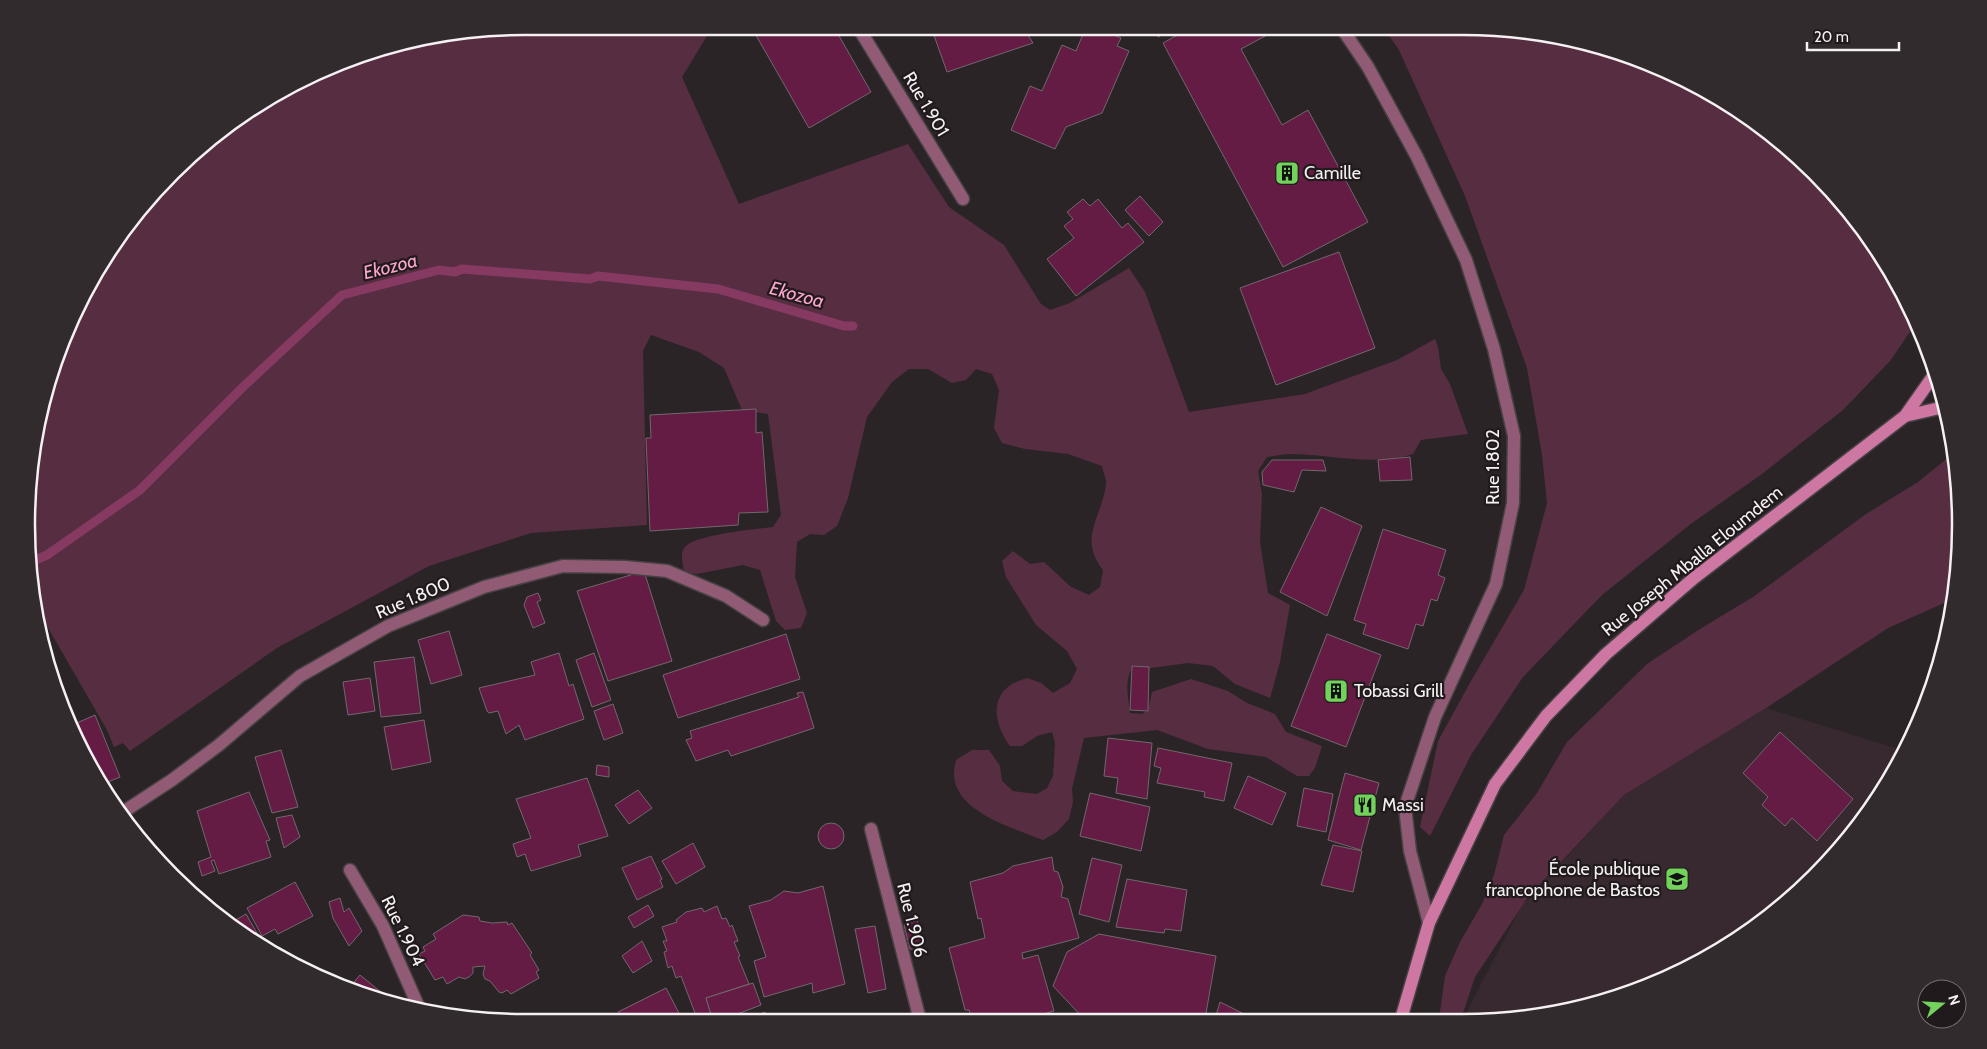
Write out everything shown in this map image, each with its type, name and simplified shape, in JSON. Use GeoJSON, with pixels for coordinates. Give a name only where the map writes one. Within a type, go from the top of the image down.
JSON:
{"type":"FeatureCollection","features":[{"type":"Feature","properties":{"kind":"main road","name":"Rue Joseph Mballa Eloumdem"},"geometry":{"type":"LineString","coordinates":[[1402,1014],[1429,923],[1495,784],[1546,716],[1606,654],[1694,578],[1905,416],[1930,381]]}},
{"type":"Feature","properties":{"kind":"main road"},"geometry":{"type":"LineString","coordinates":[[1905,416],[1938,408]]}},
{"type":"Feature","properties":{"kind":"street","name":"Rue 1.901"},"geometry":{"type":"LineString","coordinates":[[863,35],[963,199]]}},
{"type":"Feature","properties":{"kind":"street","name":"Rue 1.802"},"geometry":{"type":"LineString","coordinates":[[1346,35],[1368,67],[1412,149],[1466,260],[1494,349],[1514,436],[1513,503],[1496,584],[1435,717],[1405,807],[1410,852],[1429,923]]}},
{"type":"Feature","properties":{"kind":"street","name":"Rue 1.800"},"geometry":{"type":"LineString","coordinates":[[127,810],[172,780],[219,745],[300,676],[388,626],[484,587],[563,566],[667,570],[726,596],[763,620]]}},
{"type":"Feature","properties":{"kind":"street","name":"Rue 1.906"},"geometry":{"type":"LineString","coordinates":[[871,828],[918,1014]]}},
{"type":"Feature","properties":{"kind":"street","name":"Rue 1.904"},"geometry":{"type":"LineString","coordinates":[[350,870],[384,926],[416,1002]]}},
{"type":"Feature","properties":{"kind":"shaded area"},"geometry":{"type":"Polygon","coordinates":[[[708,35],[682,77],[739,204],[908,144],[949,207],[1004,245],[1041,304],[1050,310],[1070,303],[1129,268],[1145,292],[1189,412],[1305,394],[1397,360],[1435,339],[1441,369],[1450,384],[1468,434],[1421,440],[1413,454],[1398,458],[1367,460],[1290,454],[1267,457],[1258,471],[1262,494],[1260,542],[1268,593],[1290,605],[1280,662],[1270,698],[1235,684],[1213,666],[1188,663],[1144,669],[1133,666],[1130,672],[1127,689],[1130,713],[1142,714],[1148,710],[1152,692],[1191,679],[1228,691],[1247,703],[1275,714],[1286,732],[1322,746],[1315,768],[1309,776],[1297,776],[1266,757],[1208,749],[1157,730],[1084,738],[1072,789],[1073,802],[1069,819],[1057,832],[1043,840],[1003,824],[975,809],[957,788],[954,769],[956,760],[972,750],[989,750],[1000,766],[1002,781],[1013,791],[1037,794],[1047,788],[1053,776],[1055,743],[1052,732],[1037,736],[1022,746],[1010,746],[998,722],[997,705],[1004,690],[1016,682],[1027,678],[1041,683],[1053,693],[1070,683],[1077,669],[1067,651],[1036,625],[1006,577],[1002,561],[1013,551],[1030,564],[1044,562],[1071,587],[1089,595],[1100,587],[1103,570],[1092,548],[1092,538],[1093,528],[1106,485],[1102,466],[1068,454],[1025,449],[1002,443],[994,428],[999,390],[992,374],[976,369],[966,380],[952,383],[928,369],[909,369],[892,382],[867,417],[848,498],[837,526],[824,535],[810,534],[797,542],[795,577],[807,613],[801,628],[785,630],[776,621],[760,570],[743,565],[697,574],[684,572],[683,551],[692,542],[727,533],[773,527],[781,515],[768,414],[742,410],[724,368],[699,352],[651,335],[643,351],[647,525],[531,533],[429,566],[277,648],[130,751],[123,743],[114,747],[107,730],[44,621],[36,557],[36,492],[44,429],[61,367],[85,308],[117,253],[156,202],[178,178],[227,136],[253,117],[308,85],[367,61],[429,44],[492,36],[708,35]]]}},
{"type":"Feature","properties":{"kind":"shaded area"},"geometry":{"type":"Polygon","coordinates":[[[1389,35],[1462,35],[1526,39],[1558,44],[1620,61],[1679,85],[1734,117],[1785,156],[1809,178],[1831,202],[1870,253],[1902,308],[1912,329],[1890,361],[1843,410],[1762,474],[1692,523],[1602,595],[1523,677],[1471,755],[1430,836],[1420,827],[1438,741],[1524,590],[1547,503],[1542,455],[1527,368],[1465,196],[1399,50],[1389,35]]]}},
{"type":"Feature","properties":{"kind":"shaded area"},"geometry":{"type":"Polygon","coordinates":[[[1948,458],[1952,524],[1951,557],[1946,602],[1888,628],[1766,708],[1624,795],[1528,897],[1475,977],[1463,1014],[1440,1014],[1445,976],[1460,942],[1482,904],[1494,875],[1504,835],[1537,793],[1567,742],[1647,664],[1753,597],[1866,514],[1918,482],[1948,458]]]}},
{"type":"Feature","properties":{"kind":"shaded area","name":"École publique francophone de Bastos"},"geometry":{"type":"Polygon","coordinates":[[[1766,708],[1898,749],[1870,796],[1831,847],[1785,893],[1734,932],[1679,964],[1620,988],[1558,1005],[1495,1013],[1466,1014],[1522,905],[1624,795],[1766,708]]]}},
{"type":"Feature","properties":{"kind":"building"},"geometry":{"type":"Polygon","coordinates":[[[756,35],[839,35],[871,92],[809,128],[756,35]]]}},
{"type":"Feature","properties":{"kind":"building"},"geometry":{"type":"Polygon","coordinates":[[[934,35],[1028,35],[1033,43],[947,72],[934,35]]]}},
{"type":"Feature","properties":{"kind":"building"},"geometry":{"type":"Polygon","coordinates":[[[1083,35],[1114,35],[1121,38],[1117,46],[1129,51],[1102,113],[1066,127],[1055,149],[1011,130],[1030,86],[1042,91],[1062,45],[1076,51],[1083,35]]]}},
{"type":"Feature","properties":{"kind":"building","name":"Camille"},"geometry":{"type":"Polygon","coordinates":[[[1178,35],[1267,35],[1241,49],[1282,125],[1308,110],[1368,222],[1283,267],[1163,43],[1178,35]]]}},
{"type":"Feature","properties":{"kind":"building"},"geometry":{"type":"Polygon","coordinates":[[[1140,196],[1163,222],[1149,236],[1125,210],[1140,196]]]}},
{"type":"Feature","properties":{"kind":"building"},"geometry":{"type":"Polygon","coordinates":[[[1083,199],[1090,206],[1098,199],[1122,228],[1128,223],[1144,242],[1076,296],[1047,259],[1074,238],[1064,226],[1073,219],[1067,212],[1083,199]]]}},
{"type":"Feature","properties":{"kind":"building"},"geometry":{"type":"Polygon","coordinates":[[[1339,252],[1375,348],[1276,385],[1240,288],[1339,252]]]}},
{"type":"Feature","properties":{"kind":"building"},"geometry":{"type":"Polygon","coordinates":[[[756,409],[756,433],[762,432],[768,512],[739,513],[738,525],[650,531],[646,438],[651,438],[650,415],[756,409]]]}},
{"type":"Feature","properties":{"kind":"building"},"geometry":{"type":"Polygon","coordinates":[[[1410,457],[1412,480],[1380,481],[1378,460],[1410,457]]]}},
{"type":"Feature","properties":{"kind":"building"},"geometry":{"type":"Polygon","coordinates":[[[1272,460],[1323,460],[1326,471],[1302,470],[1294,492],[1263,485],[1262,472],[1272,460]]]}},
{"type":"Feature","properties":{"kind":"building"},"geometry":{"type":"Polygon","coordinates":[[[1321,507],[1362,526],[1327,616],[1280,592],[1321,507]]]}},
{"type":"Feature","properties":{"kind":"building"},"geometry":{"type":"Polygon","coordinates":[[[1383,529],[1446,550],[1438,575],[1445,578],[1437,601],[1431,599],[1423,626],[1416,624],[1408,649],[1363,634],[1366,624],[1354,620],[1383,529]]]}},
{"type":"Feature","properties":{"kind":"building"},"geometry":{"type":"Polygon","coordinates":[[[644,571],[672,661],[608,681],[577,591],[644,571]]]}},
{"type":"Feature","properties":{"kind":"building"},"geometry":{"type":"Polygon","coordinates":[[[538,593],[541,600],[537,602],[545,623],[533,628],[524,605],[527,597],[538,593]]]}},
{"type":"Feature","properties":{"kind":"building"},"geometry":{"type":"Polygon","coordinates":[[[449,631],[462,675],[431,684],[418,640],[449,631]]]}},
{"type":"Feature","properties":{"kind":"building"},"geometry":{"type":"Polygon","coordinates":[[[786,634],[800,679],[678,718],[663,675],[786,634]]]}},
{"type":"Feature","properties":{"kind":"building","name":"Tobassi Grill"},"geometry":{"type":"Polygon","coordinates":[[[1327,634],[1381,655],[1346,747],[1291,726],[1327,634]]]}},
{"type":"Feature","properties":{"kind":"building"},"geometry":{"type":"Polygon","coordinates":[[[559,653],[569,686],[573,684],[584,719],[525,740],[519,725],[506,734],[498,711],[489,713],[487,711],[479,688],[535,675],[531,662],[559,653]]]}},
{"type":"Feature","properties":{"kind":"building"},"geometry":{"type":"Polygon","coordinates":[[[594,653],[611,700],[592,707],[576,660],[594,653]]]}},
{"type":"Feature","properties":{"kind":"building"},"geometry":{"type":"Polygon","coordinates":[[[414,657],[421,713],[381,717],[374,662],[414,657]]]}},
{"type":"Feature","properties":{"kind":"building"},"geometry":{"type":"Polygon","coordinates":[[[1132,666],[1149,667],[1148,711],[1130,710],[1132,666]]]}},
{"type":"Feature","properties":{"kind":"building"},"geometry":{"type":"Polygon","coordinates":[[[370,678],[375,711],[348,715],[343,682],[370,678]]]}},
{"type":"Feature","properties":{"kind":"building"},"geometry":{"type":"Polygon","coordinates":[[[803,692],[814,728],[731,756],[728,750],[696,761],[686,740],[692,738],[690,731],[799,697],[797,693],[803,692]]]}},
{"type":"Feature","properties":{"kind":"building"},"geometry":{"type":"Polygon","coordinates":[[[613,704],[623,733],[604,740],[594,711],[613,704]]]}},
{"type":"Feature","properties":{"kind":"building"},"geometry":{"type":"Polygon","coordinates":[[[95,715],[120,777],[109,782],[77,723],[95,715]]]}},
{"type":"Feature","properties":{"kind":"building"},"geometry":{"type":"Polygon","coordinates":[[[424,720],[431,762],[392,770],[384,727],[424,720]]]}},
{"type":"Feature","properties":{"kind":"building"},"geometry":{"type":"Polygon","coordinates":[[[1780,732],[1853,799],[1817,841],[1792,818],[1785,826],[1762,805],[1768,797],[1743,773],[1780,732]]]}},
{"type":"Feature","properties":{"kind":"building"},"geometry":{"type":"Polygon","coordinates":[[[1108,738],[1152,743],[1147,799],[1116,793],[1118,778],[1104,776],[1108,738]]]}},
{"type":"Feature","properties":{"kind":"building"},"geometry":{"type":"Polygon","coordinates":[[[1158,748],[1232,763],[1224,801],[1204,797],[1205,792],[1157,783],[1161,768],[1154,766],[1158,748]]]}},
{"type":"Feature","properties":{"kind":"building"},"geometry":{"type":"Polygon","coordinates":[[[281,750],[298,807],[272,813],[255,757],[281,750]]]}},
{"type":"Feature","properties":{"kind":"building"},"geometry":{"type":"Polygon","coordinates":[[[597,765],[609,767],[609,777],[596,775],[597,765]]]}},
{"type":"Feature","properties":{"kind":"building"},"geometry":{"type":"Polygon","coordinates":[[[1345,773],[1379,783],[1361,850],[1328,840],[1345,773]]]}},
{"type":"Feature","properties":{"kind":"building"},"geometry":{"type":"Polygon","coordinates":[[[1248,776],[1286,793],[1272,825],[1234,808],[1248,776]]]}},
{"type":"Feature","properties":{"kind":"building"},"geometry":{"type":"Polygon","coordinates":[[[587,778],[608,836],[578,845],[581,856],[531,871],[525,854],[517,857],[513,844],[531,838],[516,799],[587,778]]]}},
{"type":"Feature","properties":{"kind":"building"},"geometry":{"type":"Polygon","coordinates":[[[1304,788],[1333,794],[1326,832],[1297,826],[1304,788]]]}},
{"type":"Feature","properties":{"kind":"building"},"geometry":{"type":"Polygon","coordinates":[[[638,790],[652,808],[629,824],[615,805],[638,790]]]}},
{"type":"Feature","properties":{"kind":"building"},"geometry":{"type":"Polygon","coordinates":[[[249,792],[270,840],[266,841],[271,857],[219,874],[214,860],[211,861],[215,871],[202,876],[198,862],[211,857],[197,811],[249,792]]]}},
{"type":"Feature","properties":{"kind":"building"},"geometry":{"type":"Polygon","coordinates":[[[1090,793],[1150,807],[1141,851],[1080,836],[1090,793]]]}},
{"type":"Feature","properties":{"kind":"building"},"geometry":{"type":"Polygon","coordinates":[[[292,815],[300,837],[284,848],[276,818],[292,815]]]}},
{"type":"Feature","properties":{"kind":"building"},"geometry":{"type":"Polygon","coordinates":[[[831,823],[840,827],[844,836],[840,845],[831,849],[822,845],[818,836],[822,827],[831,823]]]}},
{"type":"Feature","properties":{"kind":"building"},"geometry":{"type":"Polygon","coordinates":[[[693,843],[705,867],[676,884],[662,861],[693,843]]]}},
{"type":"Feature","properties":{"kind":"building"},"geometry":{"type":"Polygon","coordinates":[[[1333,845],[1362,851],[1353,892],[1321,885],[1333,845]]]}},
{"type":"Feature","properties":{"kind":"building"},"geometry":{"type":"Polygon","coordinates":[[[651,856],[662,879],[660,880],[663,887],[637,900],[622,868],[651,856]]]}},
{"type":"Feature","properties":{"kind":"building"},"geometry":{"type":"Polygon","coordinates":[[[1052,857],[1054,871],[1058,872],[1063,887],[1061,897],[1068,899],[1079,938],[1022,953],[1023,959],[1038,955],[1054,1011],[1043,1014],[970,1014],[969,1010],[965,1010],[949,948],[985,938],[981,918],[978,919],[970,882],[1003,873],[1013,866],[1052,857]]]}},
{"type":"Feature","properties":{"kind":"building"},"geometry":{"type":"Polygon","coordinates":[[[1092,858],[1122,865],[1109,922],[1079,914],[1092,858]]]}},
{"type":"Feature","properties":{"kind":"building"},"geometry":{"type":"Polygon","coordinates":[[[1127,879],[1187,890],[1181,931],[1165,929],[1164,933],[1116,927],[1127,879]]]}},
{"type":"Feature","properties":{"kind":"building"},"geometry":{"type":"Polygon","coordinates":[[[295,882],[313,916],[278,934],[275,929],[262,936],[247,908],[295,882]]]}},
{"type":"Feature","properties":{"kind":"building"},"geometry":{"type":"Polygon","coordinates":[[[823,886],[845,984],[813,993],[812,983],[764,997],[754,961],[766,957],[749,906],[771,900],[784,891],[798,893],[823,886]]]}},
{"type":"Feature","properties":{"kind":"building"},"geometry":{"type":"Polygon","coordinates":[[[340,898],[344,912],[349,908],[362,931],[349,946],[333,918],[329,902],[340,898]]]}},
{"type":"Feature","properties":{"kind":"building"},"geometry":{"type":"Polygon","coordinates":[[[648,905],[654,916],[634,928],[628,917],[648,905]]]}},
{"type":"Feature","properties":{"kind":"building"},"geometry":{"type":"Polygon","coordinates":[[[717,906],[722,919],[726,918],[730,927],[732,925],[738,941],[734,942],[740,956],[738,957],[749,984],[706,998],[711,1014],[695,1014],[681,976],[676,978],[672,966],[668,968],[664,952],[667,951],[663,941],[667,941],[662,927],[677,922],[676,920],[686,912],[702,908],[704,912],[717,906]]]}},
{"type":"Feature","properties":{"kind":"building"},"geometry":{"type":"Polygon","coordinates":[[[246,914],[258,935],[253,932],[236,920],[246,914]]]}},
{"type":"Feature","properties":{"kind":"building"},"geometry":{"type":"Polygon","coordinates":[[[463,915],[479,917],[480,921],[492,923],[507,922],[508,925],[512,923],[532,953],[530,955],[539,970],[536,972],[539,978],[511,994],[507,990],[502,993],[499,992],[490,981],[485,979],[483,974],[485,966],[473,967],[473,973],[465,979],[459,977],[447,984],[443,977],[435,980],[419,954],[425,951],[423,947],[436,939],[433,934],[463,915]]]}},
{"type":"Feature","properties":{"kind":"building"},"geometry":{"type":"Polygon","coordinates":[[[917,920],[922,938],[916,950],[910,949],[904,925],[917,920]]]}},
{"type":"Feature","properties":{"kind":"building"},"geometry":{"type":"Polygon","coordinates":[[[875,926],[886,989],[868,993],[855,929],[875,926]]]}},
{"type":"Feature","properties":{"kind":"building"},"geometry":{"type":"Polygon","coordinates":[[[1099,934],[1216,956],[1206,1014],[1079,1014],[1053,986],[1067,952],[1099,934]]]}},
{"type":"Feature","properties":{"kind":"building"},"geometry":{"type":"Polygon","coordinates":[[[642,941],[652,961],[633,973],[622,956],[642,941]]]}},
{"type":"Feature","properties":{"kind":"building"},"geometry":{"type":"Polygon","coordinates":[[[360,975],[381,992],[367,988],[353,983],[360,975]]]}},
{"type":"Feature","properties":{"kind":"building"},"geometry":{"type":"Polygon","coordinates":[[[753,983],[761,1005],[737,1014],[711,1014],[706,998],[753,983]]]}},
{"type":"Feature","properties":{"kind":"building"},"geometry":{"type":"Polygon","coordinates":[[[666,988],[679,1014],[619,1014],[618,1012],[666,988]]]}},
{"type":"Feature","properties":{"kind":"building"},"geometry":{"type":"Polygon","coordinates":[[[1220,1002],[1244,1014],[1216,1014],[1220,1002]]]}},
{"type":"Feature","properties":{"kind":"waterway","name":"Ekozoa"},"geometry":{"type":"LineString","coordinates":[[36,560],[47,555],[140,490],[244,386],[342,295],[439,270],[455,272],[462,269],[590,279],[598,276],[718,289],[844,326],[853,326]]}},
{"type":"Feature","properties":{"kind":"place","name":"Camille"},"geometry":{"type":"Point","coordinates":[1287,173]}},
{"type":"Feature","properties":{"kind":"place","name":"Tobassi Grill"},"geometry":{"type":"Point","coordinates":[1336,691]}},
{"type":"Feature","properties":{"kind":"place","name":"Massi"},"geometry":{"type":"Point","coordinates":[1365,805]}},
{"type":"Feature","properties":{"kind":"place","name":"École publique francophone de Bastos"},"geometry":{"type":"Point","coordinates":[1677,879]}}]}
